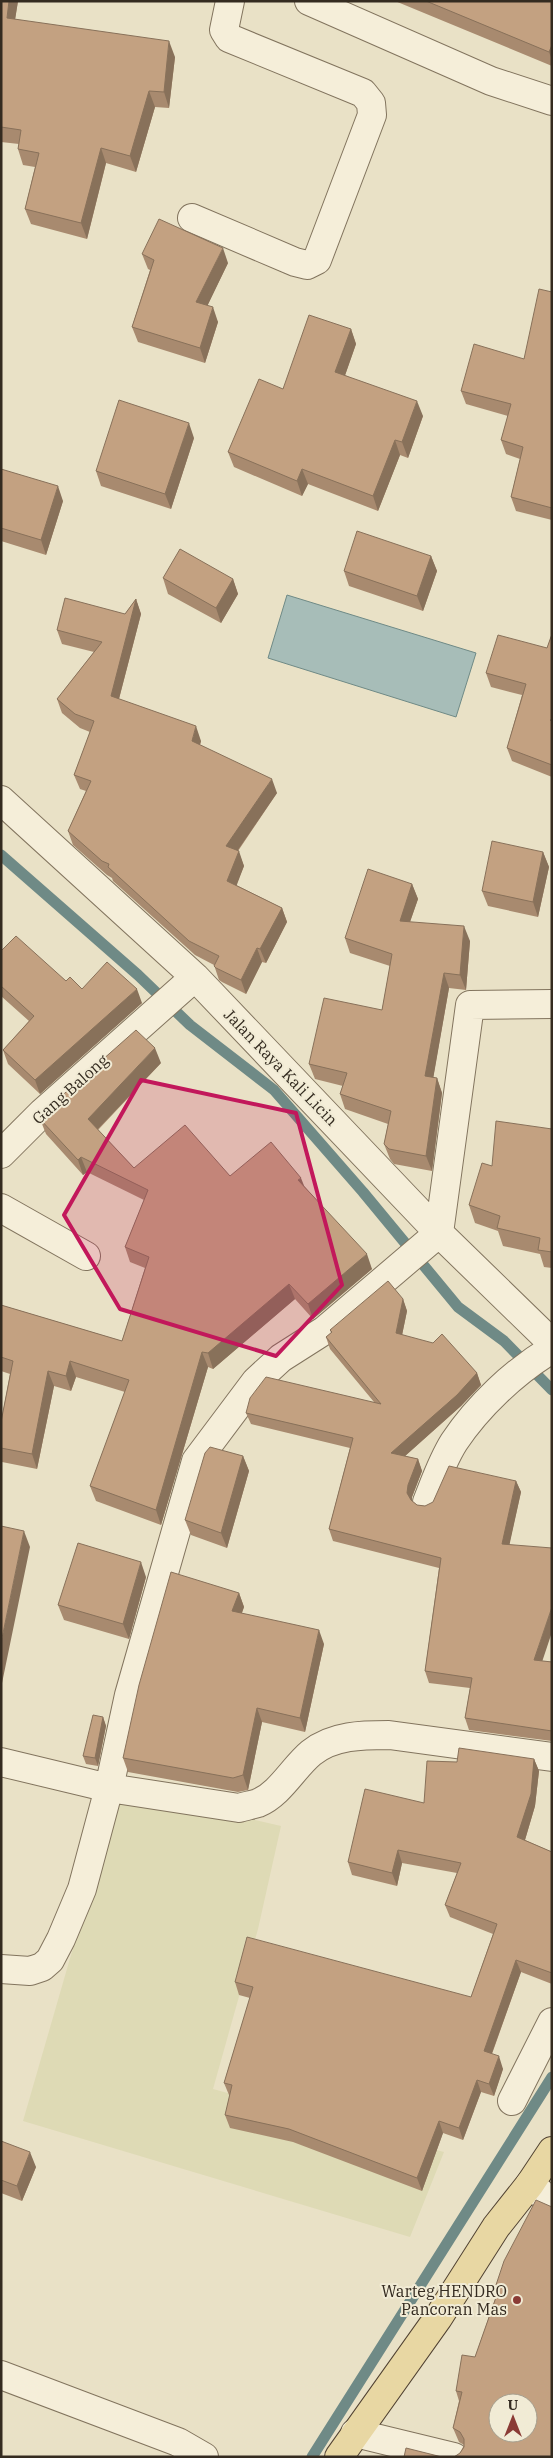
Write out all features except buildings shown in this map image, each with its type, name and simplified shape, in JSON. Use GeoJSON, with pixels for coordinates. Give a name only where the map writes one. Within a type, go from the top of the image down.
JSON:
{"type":"FeatureCollection","features":[{"type":"Feature","properties":{"kind":"main road"},"geometry":{"type":"LineString","coordinates":[[339,2457],[438,2318],[496,2227],[530,2184],[552,2152]]}},
{"type":"Feature","properties":{"kind":"street"},"geometry":{"type":"LineString","coordinates":[[192,218],[295,262],[307,265],[317,260],[372,115],[371,103],[364,93],[229,38],[224,30],[230,1]]}},
{"type":"Feature","properties":{"kind":"street"},"geometry":{"type":"LineString","coordinates":[[308,1],[491,81],[552,101]]}},
{"type":"Feature","properties":{"kind":"street","name":"Jalan Raya Kali Licin"},"geometry":{"type":"LineString","coordinates":[[1,800],[191,981],[540,1355]]}},
{"type":"Feature","properties":{"kind":"street","name":"Gang Balong"},"geometry":{"type":"LineString","coordinates":[[1,1154],[42,1112],[191,981]]}},
{"type":"Feature","properties":{"kind":"street"},"geometry":{"type":"LineString","coordinates":[[1,1968],[30,1971],[42,1967],[50,1960],[62,1938],[82,1889],[109,1788],[130,1695],[196,1461],[256,1382],[281,1358],[325,1330],[432,1239],[470,1005],[552,1004]]}},
{"type":"Feature","properties":{"kind":"street","name":"Gang Balong"},"geometry":{"type":"LineString","coordinates":[[1,1141],[13,1126],[116,1028],[148,1020]]}},
{"type":"Feature","properties":{"kind":"street"},"geometry":{"type":"LineString","coordinates":[[1,1208],[86,1256]]}},
{"type":"Feature","properties":{"kind":"street"},"geometry":{"type":"LineString","coordinates":[[427,1502],[453,1443],[473,1418],[540,1355]]}},
{"type":"Feature","properties":{"kind":"street"},"geometry":{"type":"LineString","coordinates":[[1,1762],[109,1788],[239,1808],[259,1802],[322,1746],[340,1739],[363,1734],[389,1735],[552,1757]]}},
{"type":"Feature","properties":{"kind":"street"},"geometry":{"type":"LineString","coordinates":[[512,2101],[551,2024]]}},
{"type":"Feature","properties":{"kind":"street"},"geometry":{"type":"LineString","coordinates":[[530,2184],[552,2203]]}},
{"type":"Feature","properties":{"kind":"street"},"geometry":{"type":"LineString","coordinates":[[1,2375],[178,2442],[204,2457]]}},
{"type":"Feature","properties":{"kind":"street"},"geometry":{"type":"LineString","coordinates":[[355,2433],[454,2457]]}},
{"type":"Feature","properties":{"kind":"highlighted area"},"geometry":{"type":"Polygon","coordinates":[[[141,1080],[296,1113],[342,1285],[276,1356],[120,1309],[64,1215],[141,1080]]]}},
{"type":"Feature","properties":{"kind":"shaded area"},"geometry":{"type":"Polygon","coordinates":[[[119,1789],[281,1826],[258,1929],[213,2089],[444,2152],[410,2237],[23,2121],[119,1789]]]}},
{"type":"Feature","properties":{"kind":"water"},"geometry":{"type":"Polygon","coordinates":[[[287,595],[476,653],[456,717],[268,658],[287,595]]]}},
{"type":"Feature","properties":{"kind":"waterway"},"geometry":{"type":"LineString","coordinates":[[1,855],[138,975],[190,1025],[274,1090],[363,1192],[458,1307],[504,1341],[552,1390]]}},
{"type":"Feature","properties":{"kind":"waterway"},"geometry":{"type":"LineString","coordinates":[[312,2457],[552,2077]]}},
{"type":"Feature","properties":{"kind":"place","name":"Warteg HENDRO Pancoran Mas"},"geometry":{"type":"Point","coordinates":[517,2300]}}]}
